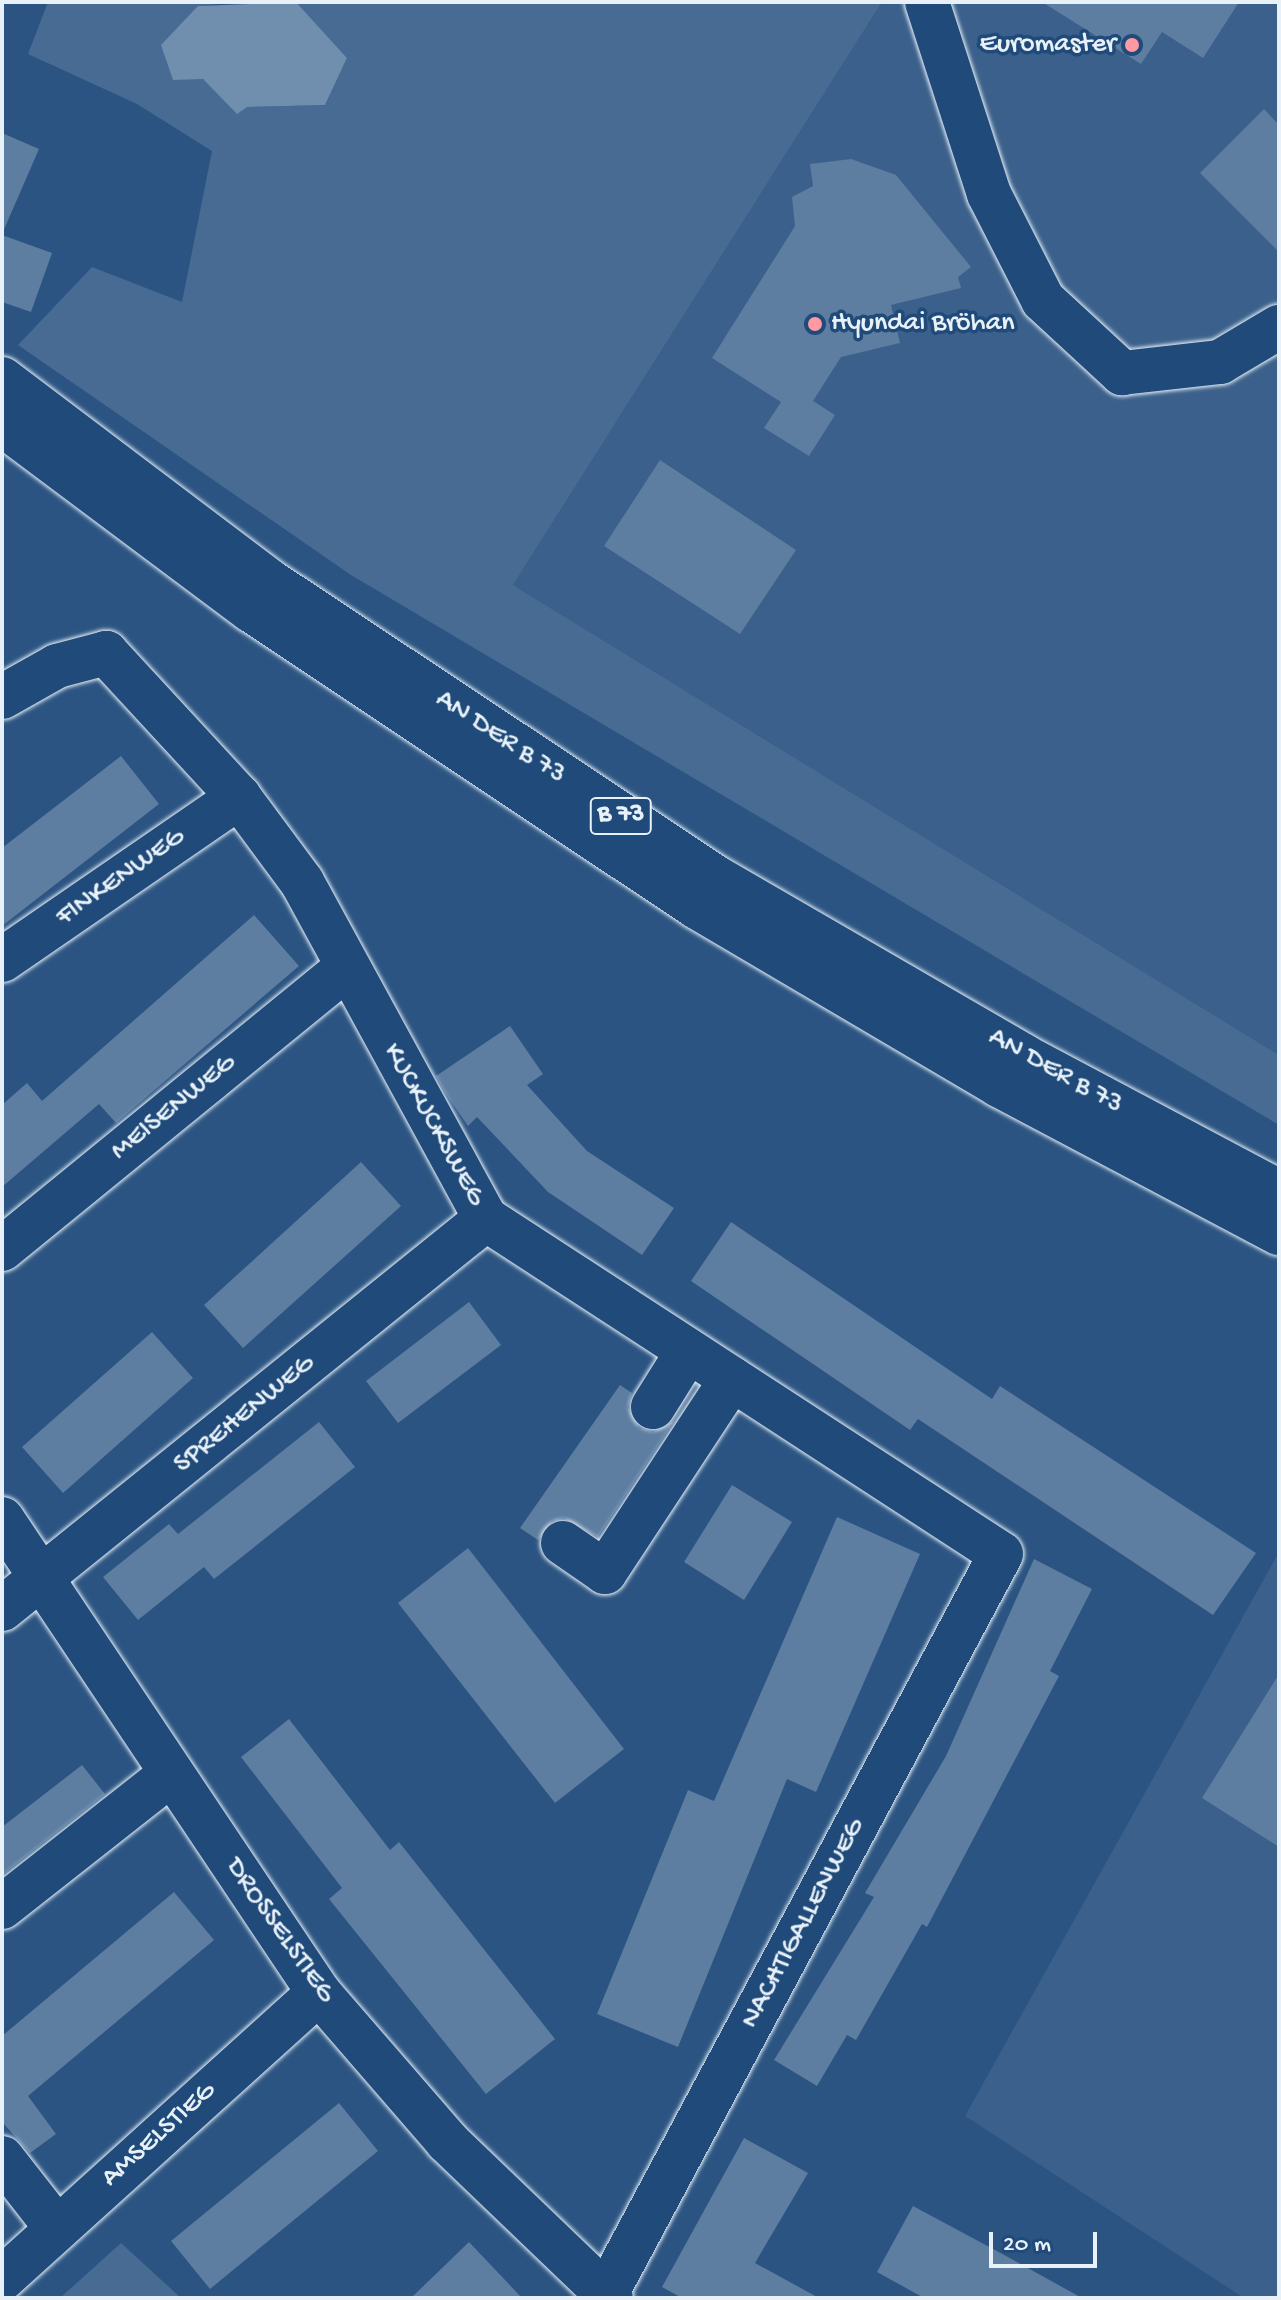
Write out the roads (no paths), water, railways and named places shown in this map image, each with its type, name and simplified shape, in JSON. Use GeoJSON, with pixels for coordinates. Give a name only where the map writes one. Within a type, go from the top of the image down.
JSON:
{"type":"FeatureCollection","features":[{"type":"Feature","properties":{"kind":"street"},"geometry":{"type":"LineString","coordinates":[[927,2],[989,194],[1043,300],[1122,373],[1220,362],[1279,327]]}},
{"type":"Feature","properties":{"kind":"street","name":"AN DER B 73"},"geometry":{"type":"LineString","coordinates":[[2,379],[269,581],[715,877],[1025,1057],[1279,1192]]}},
{"type":"Feature","properties":{"kind":"street","name":"AN DER B 73"},"geometry":{"type":"LineString","coordinates":[[2,424],[251,610],[697,907],[999,1085],[1279,1233]]}},
{"type":"Feature","properties":{"kind":"street","name":"KUCKUCKSWEG"},"geometry":{"type":"LineString","coordinates":[[2,697],[57,666],[106,653],[239,797],[302,882],[346,968],[486,1219],[1001,1554]]}},
{"type":"Feature","properties":{"kind":"street","name":"FINKENWEG"},"geometry":{"type":"LineString","coordinates":[[2,960],[239,797]]}},
{"type":"Feature","properties":{"kind":"street","name":"MEISENWEG"},"geometry":{"type":"LineString","coordinates":[[2,1249],[346,968]]}},
{"type":"Feature","properties":{"kind":"street","name":"SPREHENWEG"},"geometry":{"type":"LineString","coordinates":[[2,1609],[486,1219]]}},
{"type":"Feature","properties":{"kind":"street"},"geometry":{"type":"LineString","coordinates":[[653,1407],[688,1351]]}},
{"type":"Feature","properties":{"kind":"street"},"geometry":{"type":"LineString","coordinates":[[563,1543],[605,1572],[732,1379]]}},
{"type":"Feature","properties":{"kind":"street","name":"DROSSELSTIEG"},"geometry":{"type":"LineString","coordinates":[[2,1519],[319,1993],[447,2141],[608,2296]]}},
{"type":"Feature","properties":{"kind":"street","name":"NACHTIGALLENWEG"},"geometry":{"type":"LineString","coordinates":[[608,2296],[1001,1554]]}},
{"type":"Feature","properties":{"kind":"street"},"geometry":{"type":"LineString","coordinates":[[2,1907],[171,1774]]}},
{"type":"Feature","properties":{"kind":"street","name":"AMSELSTIEG"},"geometry":{"type":"LineString","coordinates":[[2,2279],[56,2227],[319,1993]]}},
{"type":"Feature","properties":{"kind":"street"},"geometry":{"type":"LineString","coordinates":[[2,2158],[56,2227]]}},
{"type":"Feature","properties":{"kind":"place","name":"Euromaster"},"geometry":{"type":"Point","coordinates":[1132,45]}},
{"type":"Feature","properties":{"kind":"place","name":"Hyundai Bröhan"},"geometry":{"type":"Point","coordinates":[815,324]}}]}
